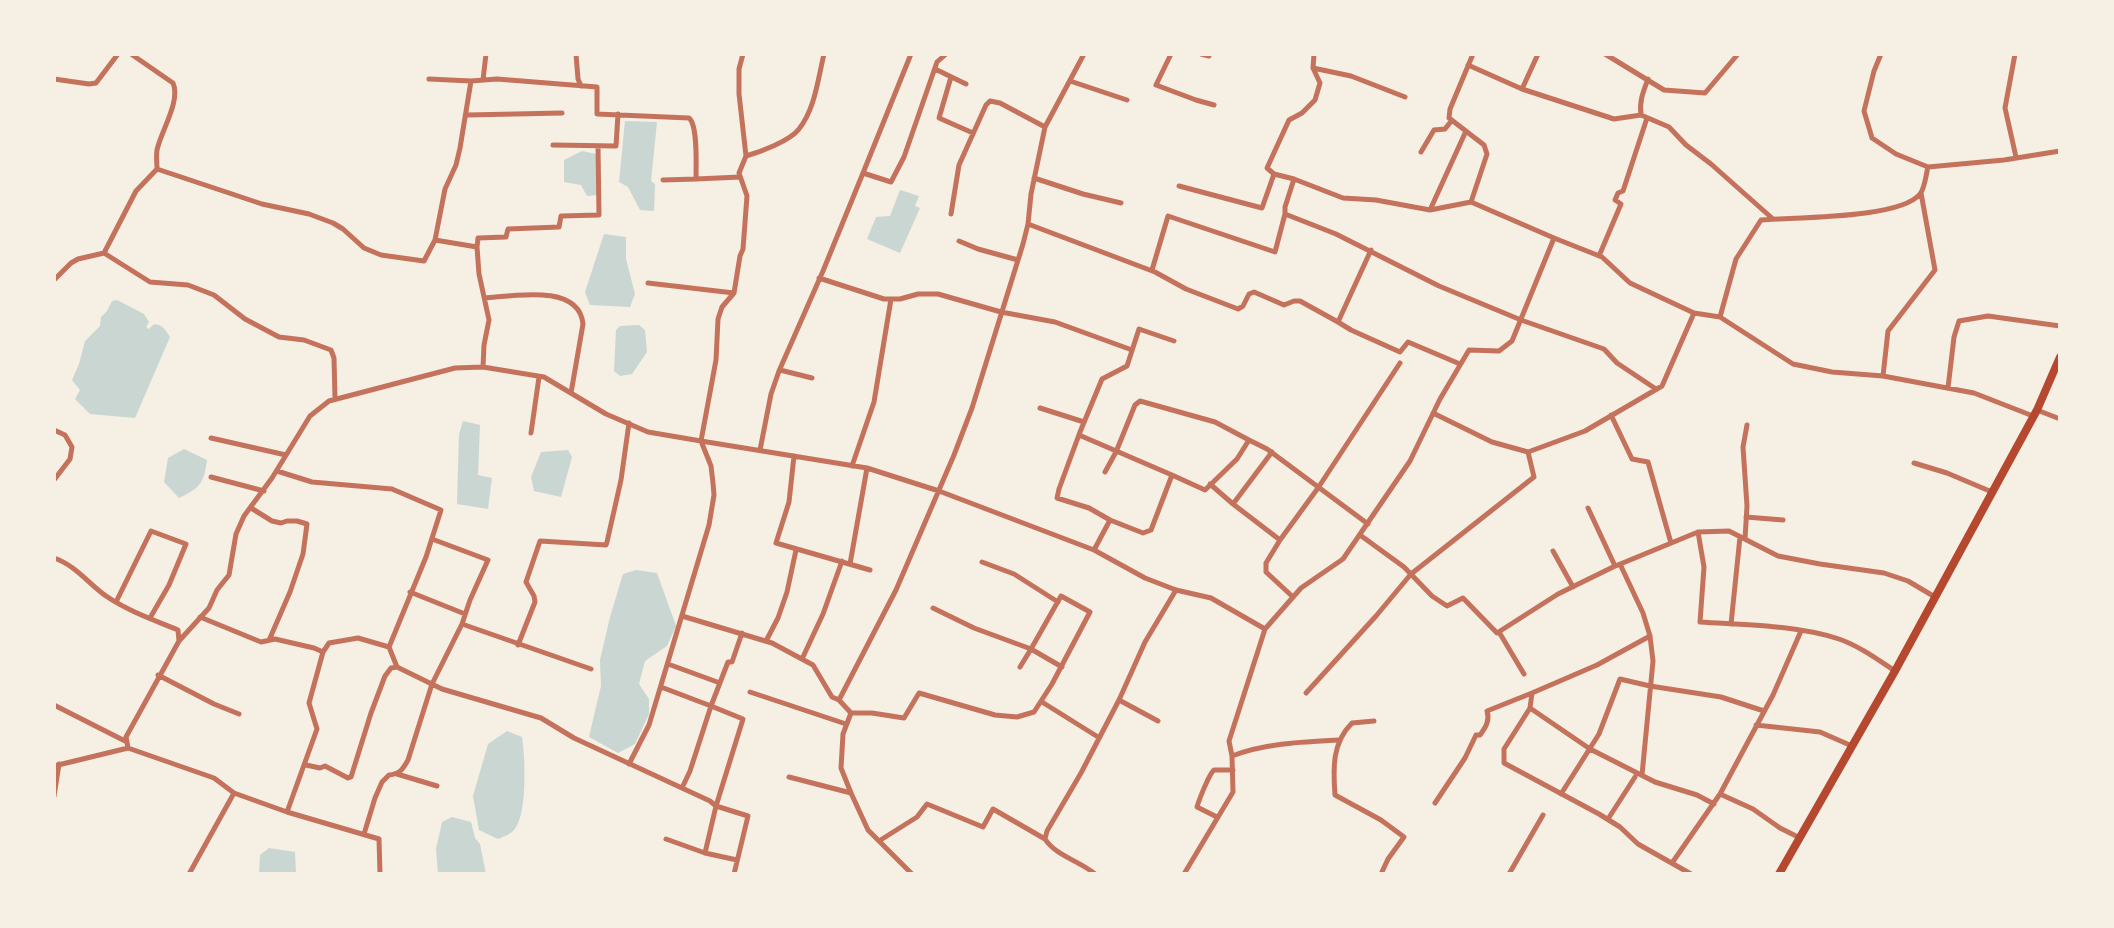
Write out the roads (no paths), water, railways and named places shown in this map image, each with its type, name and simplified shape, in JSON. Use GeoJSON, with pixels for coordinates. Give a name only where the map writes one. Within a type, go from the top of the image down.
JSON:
{"type":"FeatureCollection","features":[{"type":"Feature","properties":{"kind":"main road"},"geometry":{"type":"LineString","coordinates":[[1782,873],[2035,413],[2060,357]]}},
{"type":"Feature","properties":{"kind":"street"},"geometry":{"type":"LineString","coordinates":[[54,79],[96,83],[118,54]]}},
{"type":"Feature","properties":{"kind":"street"},"geometry":{"type":"LineString","coordinates":[[104,253],[136,191],[157,169],[156,152],[176,90],[173,83],[130,54]]}},
{"type":"Feature","properties":{"kind":"street"},"geometry":{"type":"LineString","coordinates":[[483,80],[486,54]]}},
{"type":"Feature","properties":{"kind":"street"},"geometry":{"type":"LineString","coordinates":[[576,54],[578,79],[581,86]]}},
{"type":"Feature","properties":{"kind":"street"},"geometry":{"type":"LineString","coordinates":[[629,764],[649,725],[703,547],[714,495],[711,466],[700,441],[716,360],[718,319],[722,307],[734,293],[743,249],[747,196],[739,173],[746,156],[739,94],[739,69],[742,54]]}},
{"type":"Feature","properties":{"kind":"street"},"geometry":{"type":"LineString","coordinates":[[746,156],[763,151],[798,131],[810,111],[824,54]]}},
{"type":"Feature","properties":{"kind":"street"},"geometry":{"type":"LineString","coordinates":[[760,450],[771,394],[780,370],[911,54]]}},
{"type":"Feature","properties":{"kind":"street"},"geometry":{"type":"LineString","coordinates":[[863,172],[891,182],[904,157],[937,62],[946,54]]}},
{"type":"Feature","properties":{"kind":"street"},"geometry":{"type":"LineString","coordinates":[[839,700],[896,590],[972,408],[1028,224],[1034,178],[1045,127],[1084,54]]}},
{"type":"Feature","properties":{"kind":"street"},"geometry":{"type":"LineString","coordinates":[[1171,54],[1156,85],[1214,105]]}},
{"type":"Feature","properties":{"kind":"street"},"geometry":{"type":"LineString","coordinates":[[1201,54],[1209,56]]}},
{"type":"Feature","properties":{"kind":"street"},"geometry":{"type":"LineString","coordinates":[[1314,54],[1313,68],[1320,83],[1315,100],[1289,120],[1267,168],[1274,174],[1294,179],[1343,198],[1376,200],[1430,210],[1471,202],[1599,256],[1630,283],[1694,314],[1719,316],[1793,364],[1832,372],[1883,376],[1974,393],[2060,419]]}},
{"type":"Feature","properties":{"kind":"street"},"geometry":{"type":"LineString","coordinates":[[1471,202],[1487,154],[1484,145],[1449,118],[1450,109],[1473,54]]}},
{"type":"Feature","properties":{"kind":"street"},"geometry":{"type":"LineString","coordinates":[[1522,89],[1538,54]]}},
{"type":"Feature","properties":{"kind":"street"},"geometry":{"type":"LineString","coordinates":[[1605,54],[1664,90],[1705,93],[1738,54]]}},
{"type":"Feature","properties":{"kind":"street"},"geometry":{"type":"LineString","coordinates":[[1881,54],[1874,71],[1864,111],[1872,138],[1896,154],[1928,167],[2060,151]]}},
{"type":"Feature","properties":{"kind":"street"},"geometry":{"type":"LineString","coordinates":[[2014,54],[2005,108],[2016,157]]}},
{"type":"Feature","properties":{"kind":"street"},"geometry":{"type":"LineString","coordinates":[[1468,65],[1522,89],[1614,119],[1644,116],[1669,127],[1686,145],[1720,171],[1773,219]]}},
{"type":"Feature","properties":{"kind":"street"},"geometry":{"type":"LineString","coordinates":[[1313,68],[1351,76],[1405,96]]}},
{"type":"Feature","properties":{"kind":"street"},"geometry":{"type":"LineString","coordinates":[[934,69],[966,84]]}},
{"type":"Feature","properties":{"kind":"street"},"geometry":{"type":"LineString","coordinates":[[951,77],[939,118],[973,133]]}},
{"type":"Feature","properties":{"kind":"street"},"geometry":{"type":"LineString","coordinates":[[429,79],[521,81],[597,87],[597,114],[692,119],[696,179]]}},
{"type":"Feature","properties":{"kind":"street"},"geometry":{"type":"LineString","coordinates":[[1599,256],[1621,204],[1616,200],[1618,193],[1623,191],[1629,176],[1644,116],[1639,107],[1648,80]]}},
{"type":"Feature","properties":{"kind":"street"},"geometry":{"type":"LineString","coordinates":[[157,169],[262,204],[309,214],[333,223],[364,248],[381,255],[424,261],[435,240],[445,189],[456,165],[467,115],[471,81]]}},
{"type":"Feature","properties":{"kind":"street"},"geometry":{"type":"LineString","coordinates":[[1070,81],[1127,100]]}},
{"type":"Feature","properties":{"kind":"street"},"geometry":{"type":"LineString","coordinates":[[951,214],[958,165],[990,101],[1000,103],[1045,127]]}},
{"type":"Feature","properties":{"kind":"street"},"geometry":{"type":"LineString","coordinates":[[467,115],[562,112]]}},
{"type":"Feature","properties":{"kind":"street"},"geometry":{"type":"LineString","coordinates":[[553,145],[616,146],[618,114]]}},
{"type":"Feature","properties":{"kind":"street"},"geometry":{"type":"LineString","coordinates":[[1421,152],[1434,130],[1445,129],[1452,120]]}},
{"type":"Feature","properties":{"kind":"street"},"geometry":{"type":"LineString","coordinates":[[1430,210],[1466,131]]}},
{"type":"Feature","properties":{"kind":"street"},"geometry":{"type":"LineString","coordinates":[[483,367],[484,345],[489,321],[478,274],[478,238],[506,237],[508,229],[559,227],[561,216],[599,214],[598,146]]}},
{"type":"Feature","properties":{"kind":"street"},"geometry":{"type":"LineString","coordinates":[[1883,376],[1888,331],[1935,270],[1921,193],[1928,167]]}},
{"type":"Feature","properties":{"kind":"street"},"geometry":{"type":"LineString","coordinates":[[1179,186],[1262,208],[1274,174]]}},
{"type":"Feature","properties":{"kind":"street"},"geometry":{"type":"LineString","coordinates":[[663,180],[741,177]]}},
{"type":"Feature","properties":{"kind":"street"},"geometry":{"type":"LineString","coordinates":[[1034,178],[1083,194],[1121,203]]}},
{"type":"Feature","properties":{"kind":"street"},"geometry":{"type":"LineString","coordinates":[[1152,270],[1168,216],[1275,252],[1294,179]]}},
{"type":"Feature","properties":{"kind":"street"},"geometry":{"type":"LineString","coordinates":[[1719,316],[1736,259],[1757,222],[1773,219],[1867,214],[1906,204],[1921,193]]}},
{"type":"Feature","properties":{"kind":"street"},"geometry":{"type":"LineString","coordinates":[[1285,214],[1371,250],[1439,286],[1521,320],[1604,349],[1617,363],[1656,389]]}},
{"type":"Feature","properties":{"kind":"street"},"geometry":{"type":"LineString","coordinates":[[1028,224],[1152,270],[1186,289],[1238,309],[1244,306],[1249,294],[1254,292],[1284,305],[1300,301],[1351,330],[1400,352],[1408,342],[1460,364]]}},
{"type":"Feature","properties":{"kind":"street"},"geometry":{"type":"LineString","coordinates":[[1184,874],[1233,792],[1232,756],[1229,741],[1265,628],[1301,588],[1343,560],[1410,461],[1433,413],[1469,350],[1499,351],[1512,342],[1554,238]]}},
{"type":"Feature","properties":{"kind":"street"},"geometry":{"type":"LineString","coordinates":[[435,240],[477,247]]}},
{"type":"Feature","properties":{"kind":"street"},"geometry":{"type":"LineString","coordinates":[[959,241],[1018,260]]}},
{"type":"Feature","properties":{"kind":"street"},"geometry":{"type":"LineString","coordinates":[[1338,321],[1371,250]]}},
{"type":"Feature","properties":{"kind":"street"},"geometry":{"type":"LineString","coordinates":[[54,280],[78,259],[104,253],[150,282],[188,285],[213,295],[245,319],[279,337],[304,340],[331,350],[334,358],[335,399]]}},
{"type":"Feature","properties":{"kind":"street"},"geometry":{"type":"LineString","coordinates":[[819,278],[884,299],[918,294],[938,294],[1001,312],[1055,322],[1132,350]]}},
{"type":"Feature","properties":{"kind":"street"},"geometry":{"type":"LineString","coordinates":[[648,283],[734,293]]}},
{"type":"Feature","properties":{"kind":"street"},"geometry":{"type":"LineString","coordinates":[[485,298],[549,294],[576,306],[582,316],[583,324],[571,393]]}},
{"type":"Feature","properties":{"kind":"street"},"geometry":{"type":"LineString","coordinates":[[852,466],[861,434],[874,402],[891,299]]}},
{"type":"Feature","properties":{"kind":"street"},"geometry":{"type":"LineString","coordinates":[[1433,413],[1492,442],[1528,452],[1585,431],[1662,386],[1694,314]]}},
{"type":"Feature","properties":{"kind":"street"},"geometry":{"type":"LineString","coordinates":[[1948,388],[1954,337],[1959,321],[1988,315],[2060,326]]}},
{"type":"Feature","properties":{"kind":"street"},"geometry":{"type":"LineString","coordinates":[[1172,475],[1150,530],[1143,533],[1110,520],[1089,508],[1057,498],[1102,379],[1127,366],[1139,329],[1174,341]]}},
{"type":"Feature","properties":{"kind":"street"},"geometry":{"type":"LineString","coordinates":[[1293,597],[1266,572],[1266,563],[1400,363]]}},
{"type":"Feature","properties":{"kind":"street"},"geometry":{"type":"LineString","coordinates":[[127,745],[126,737],[179,641],[209,608],[229,575],[236,534],[244,516],[264,491],[310,416],[335,399],[455,368],[483,367],[544,377],[606,414],[648,432],[867,468],[939,491],[1094,550],[1145,578],[1176,590],[1211,598],[1265,628]]}},
{"type":"Feature","properties":{"kind":"street"},"geometry":{"type":"LineString","coordinates":[[780,370],[812,378]]}},
{"type":"Feature","properties":{"kind":"street"},"geometry":{"type":"LineString","coordinates":[[531,433],[539,377]]}},
{"type":"Feature","properties":{"kind":"street"},"geometry":{"type":"LineString","coordinates":[[1105,471],[1116,452],[1135,405],[1140,401],[1215,422],[1272,452],[1368,524]]}},
{"type":"Feature","properties":{"kind":"street"},"geometry":{"type":"LineString","coordinates":[[1040,408],[1084,422]]}},
{"type":"Feature","properties":{"kind":"street"},"geometry":{"type":"LineString","coordinates":[[1611,415],[1632,459],[1648,462],[1671,543]]}},
{"type":"Feature","properties":{"kind":"street"},"geometry":{"type":"LineString","coordinates":[[518,645],[535,602],[526,582],[540,541],[606,545],[621,480],[629,423]]}},
{"type":"Feature","properties":{"kind":"street"},"geometry":{"type":"LineString","coordinates":[[1731,624],[1746,517],[1743,447],[1747,425]]}},
{"type":"Feature","properties":{"kind":"street"},"geometry":{"type":"LineString","coordinates":[[54,430],[65,435],[72,447],[70,459],[54,480]]}},
{"type":"Feature","properties":{"kind":"street"},"geometry":{"type":"LineString","coordinates":[[1079,435],[1205,490],[1237,459],[1249,440]]}},
{"type":"Feature","properties":{"kind":"street"},"geometry":{"type":"LineString","coordinates":[[211,438],[286,455]]}},
{"type":"Feature","properties":{"kind":"street"},"geometry":{"type":"LineString","coordinates":[[1233,504],[1272,452]]}},
{"type":"Feature","properties":{"kind":"street"},"geometry":{"type":"LineString","coordinates":[[1306,693],[1411,574],[1534,477],[1528,452]]}},
{"type":"Feature","properties":{"kind":"street"},"geometry":{"type":"LineString","coordinates":[[794,456],[789,502],[776,543],[870,570]]}},
{"type":"Feature","properties":{"kind":"street"},"geometry":{"type":"LineString","coordinates":[[1914,463],[1947,473],[1992,492]]}},
{"type":"Feature","properties":{"kind":"street"},"geometry":{"type":"LineString","coordinates":[[850,564],[867,468]]}},
{"type":"Feature","properties":{"kind":"street"},"geometry":{"type":"LineString","coordinates":[[277,471],[312,482],[392,489],[441,510],[432,539],[389,647],[397,667]]}},
{"type":"Feature","properties":{"kind":"street"},"geometry":{"type":"LineString","coordinates":[[211,477],[264,491]]}},
{"type":"Feature","properties":{"kind":"street"},"geometry":{"type":"LineString","coordinates":[[1210,484],[1280,540]]}},
{"type":"Feature","properties":{"kind":"street"},"geometry":{"type":"LineString","coordinates":[[251,508],[272,521],[281,523],[297,521],[307,524],[303,554],[270,638]]}},
{"type":"Feature","properties":{"kind":"street"},"geometry":{"type":"LineString","coordinates":[[1588,508],[1643,613],[1650,636],[1653,661],[1642,775]]}},
{"type":"Feature","properties":{"kind":"street"},"geometry":{"type":"LineString","coordinates":[[1746,517],[1783,520]]}},
{"type":"Feature","properties":{"kind":"street"},"geometry":{"type":"LineString","coordinates":[[1094,550],[1110,520]]}},
{"type":"Feature","properties":{"kind":"street"},"geometry":{"type":"LineString","coordinates":[[117,602],[151,531],[186,544],[169,585],[150,618]]}},
{"type":"Feature","properties":{"kind":"street"},"geometry":{"type":"LineString","coordinates":[[1499,632],[1558,594],[1618,565],[1698,532],[1729,531],[1778,556],[1884,573],[1908,581],[1935,597]]}},
{"type":"Feature","properties":{"kind":"street"},"geometry":{"type":"LineString","coordinates":[[1698,532],[1704,567],[1700,622],[1801,631],[1839,639],[1869,654],[1895,671]]}},
{"type":"Feature","properties":{"kind":"street"},"geometry":{"type":"LineString","coordinates":[[1360,535],[1404,567],[1432,596],[1447,606],[1463,598],[1497,633],[1499,632],[1524,674]]}},
{"type":"Feature","properties":{"kind":"street"},"geometry":{"type":"LineString","coordinates":[[397,774],[404,769],[408,760],[432,684],[462,624],[488,560],[432,539]]}},
{"type":"Feature","properties":{"kind":"street"},"geometry":{"type":"LineString","coordinates":[[766,641],[778,618],[787,592],[796,550]]}},
{"type":"Feature","properties":{"kind":"street"},"geometry":{"type":"LineString","coordinates":[[1553,551],[1573,587]]}},
{"type":"Feature","properties":{"kind":"street"},"geometry":{"type":"LineString","coordinates":[[54,558],[76,570],[106,596],[178,630],[179,641]]}},
{"type":"Feature","properties":{"kind":"street"},"geometry":{"type":"LineString","coordinates":[[802,659],[823,614],[842,561]]}},
{"type":"Feature","properties":{"kind":"street"},"geometry":{"type":"LineString","coordinates":[[982,562],[1014,574],[1058,602]]}},
{"type":"Feature","properties":{"kind":"street"},"geometry":{"type":"LineString","coordinates":[[1045,839],[1047,831],[1081,773],[1119,700],[1145,642],[1176,590]]}},
{"type":"Feature","properties":{"kind":"street"},"geometry":{"type":"LineString","coordinates":[[410,592],[465,614]]}},
{"type":"Feature","properties":{"kind":"street"},"geometry":{"type":"LineString","coordinates":[[682,616],[766,641],[813,665],[832,697],[839,700],[851,713],[872,713],[904,718],[919,693],[995,715],[1017,717],[1034,711],[1042,702],[1090,612],[1061,596],[1020,667]]}},
{"type":"Feature","properties":{"kind":"street"},"geometry":{"type":"LineString","coordinates":[[933,608],[974,628],[1031,649],[1062,667]]}},
{"type":"Feature","properties":{"kind":"street"},"geometry":{"type":"LineString","coordinates":[[200,617],[261,642],[270,638],[300,644],[323,652]]}},
{"type":"Feature","properties":{"kind":"street"},"geometry":{"type":"LineString","coordinates":[[462,624],[591,669]]}},
{"type":"Feature","properties":{"kind":"street"},"geometry":{"type":"LineString","coordinates":[[1672,863],[1720,794],[1764,711],[1801,631]]}},
{"type":"Feature","properties":{"kind":"street"},"geometry":{"type":"LineString","coordinates":[[682,788],[728,662],[732,662],[742,633]]}},
{"type":"Feature","properties":{"kind":"street"},"geometry":{"type":"LineString","coordinates":[[1435,803],[1465,758],[1476,735],[1480,735],[1489,720],[1487,711],[1597,665],[1650,636]]}},
{"type":"Feature","properties":{"kind":"street"},"geometry":{"type":"LineString","coordinates":[[288,812],[317,729],[309,703],[323,652],[329,643],[358,638],[389,647]]}},
{"type":"Feature","properties":{"kind":"street"},"geometry":{"type":"LineString","coordinates":[[668,663],[720,683]]}},
{"type":"Feature","properties":{"kind":"street"},"geometry":{"type":"LineString","coordinates":[[306,765],[320,768],[326,765],[348,778],[351,777],[371,713],[386,676],[391,668],[397,667],[442,689],[541,718],[574,738],[716,806],[747,815],[734,874]]}},
{"type":"Feature","properties":{"kind":"street"},"geometry":{"type":"LineString","coordinates":[[159,675],[214,704],[239,714]]}},
{"type":"Feature","properties":{"kind":"street"},"geometry":{"type":"LineString","coordinates":[[1561,794],[1605,722],[1620,679],[1721,697],[1764,711]]}},
{"type":"Feature","properties":{"kind":"street"},"geometry":{"type":"LineString","coordinates":[[661,687],[743,719],[716,806],[705,853]]}},
{"type":"Feature","properties":{"kind":"street"},"geometry":{"type":"LineString","coordinates":[[750,692],[846,724]]}},
{"type":"Feature","properties":{"kind":"street"},"geometry":{"type":"LineString","coordinates":[[1532,693],[1530,708],[1504,749],[1504,763],[1608,819],[1638,844],[1691,874]]}},
{"type":"Feature","properties":{"kind":"street"},"geometry":{"type":"LineString","coordinates":[[1119,700],[1158,722]]}},
{"type":"Feature","properties":{"kind":"street"},"geometry":{"type":"LineString","coordinates":[[1042,702],[1098,737]]}},
{"type":"Feature","properties":{"kind":"street"},"geometry":{"type":"LineString","coordinates":[[54,705],[127,745],[214,778],[234,793],[379,839],[380,874]]}},
{"type":"Feature","properties":{"kind":"street"},"geometry":{"type":"LineString","coordinates":[[1530,708],[1590,749],[1642,775],[1714,804]]}},
{"type":"Feature","properties":{"kind":"street"},"geometry":{"type":"LineString","coordinates":[[851,713],[843,734],[842,768],[850,792],[868,830],[912,874]]}},
{"type":"Feature","properties":{"kind":"street"},"geometry":{"type":"LineString","coordinates":[[1374,721],[1352,723],[1338,740],[1334,776],[1335,795],[1381,820],[1404,837],[1380,874]]}},
{"type":"Feature","properties":{"kind":"street"},"geometry":{"type":"LineString","coordinates":[[1756,725],[1820,732],[1852,746]]}},
{"type":"Feature","properties":{"kind":"street"},"geometry":{"type":"LineString","coordinates":[[1232,756],[1268,747],[1338,740]]}},
{"type":"Feature","properties":{"kind":"street"},"geometry":{"type":"LineString","coordinates":[[54,796],[57,765],[127,745]]}},
{"type":"Feature","properties":{"kind":"street"},"geometry":{"type":"LineString","coordinates":[[1217,818],[1197,807],[1198,803],[1206,789],[1211,772],[1233,770]]}},
{"type":"Feature","properties":{"kind":"street"},"geometry":{"type":"LineString","coordinates":[[363,834],[382,782],[389,775],[397,774],[436,786]]}},
{"type":"Feature","properties":{"kind":"street"},"geometry":{"type":"LineString","coordinates":[[789,777],[850,792]]}},
{"type":"Feature","properties":{"kind":"street"},"geometry":{"type":"LineString","coordinates":[[1608,819],[1635,777]]}},
{"type":"Feature","properties":{"kind":"street"},"geometry":{"type":"LineString","coordinates":[[189,874],[234,793]]}},
{"type":"Feature","properties":{"kind":"street"},"geometry":{"type":"LineString","coordinates":[[1720,794],[1753,809],[1780,828],[1800,838]]}},
{"type":"Feature","properties":{"kind":"street"},"geometry":{"type":"LineString","coordinates":[[879,841],[917,817],[927,804],[983,826],[993,809],[1045,839],[1050,847],[1088,867],[1095,874]]}},
{"type":"Feature","properties":{"kind":"street"},"geometry":{"type":"LineString","coordinates":[[1509,874],[1543,815]]}},
{"type":"Feature","properties":{"kind":"street"},"geometry":{"type":"LineString","coordinates":[[666,839],[705,853],[737,861]]}}]}
